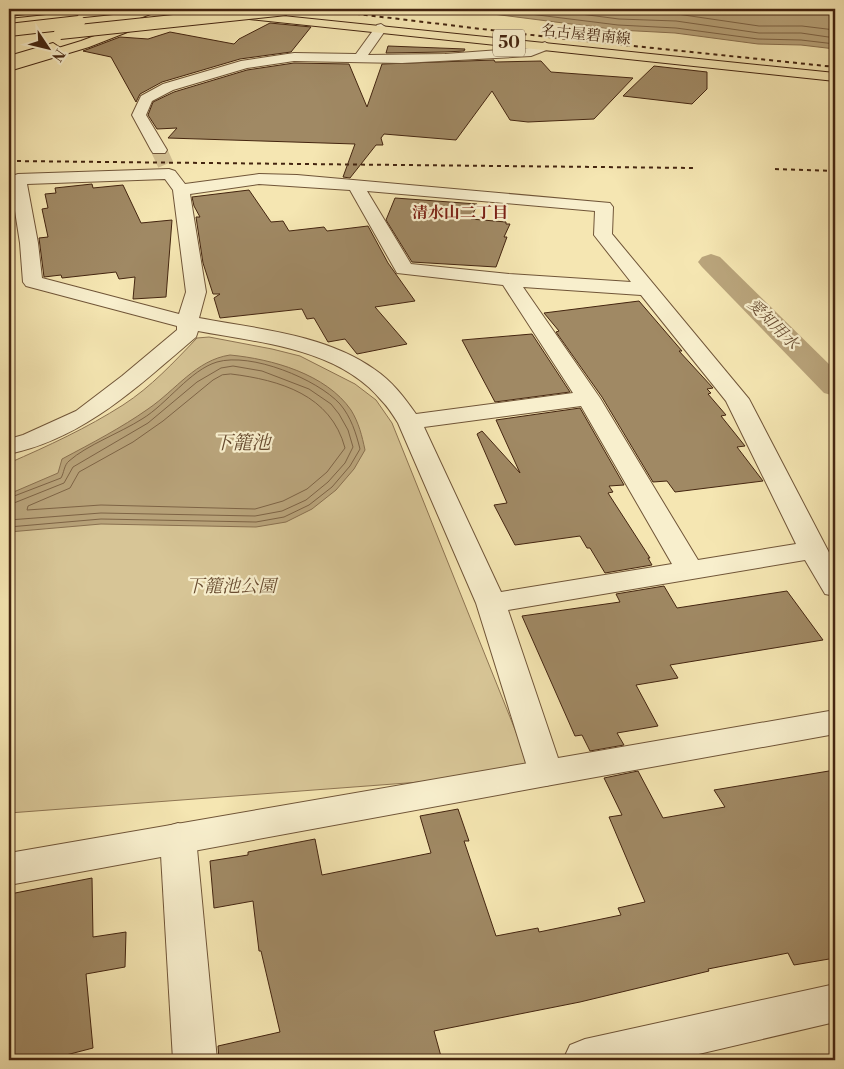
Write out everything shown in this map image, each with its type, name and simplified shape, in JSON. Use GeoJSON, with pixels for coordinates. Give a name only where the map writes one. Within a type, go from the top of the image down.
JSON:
{"type":"FeatureCollection","features":[{"type":"Feature","properties":{"kind":"main road"},"geometry":{"type":"LineString","coordinates":[[9,13],[42,9]]}},
{"type":"Feature","properties":{"kind":"main road"},"geometry":{"type":"LineString","coordinates":[[9,61],[53,48],[164,9]]}},
{"type":"Feature","properties":{"kind":"main road"},"geometry":{"type":"LineString","coordinates":[[9,67],[85,44],[177,9]]}},
{"type":"Feature","properties":{"kind":"main road","name":"名古屋碧南線"},"geometry":{"type":"LineString","coordinates":[[184,9],[381,28],[835,77]]}},
{"type":"Feature","properties":{"kind":"main road"},"geometry":{"type":"LineString","coordinates":[[9,22],[133,12],[200,9]]}},
{"type":"Feature","properties":{"kind":"main road"},"geometry":{"type":"LineString","coordinates":[[9,30],[133,12],[211,9]]}},
{"type":"Feature","properties":{"kind":"main road"},"geometry":{"type":"LineString","coordinates":[[9,40],[286,9]]}},
{"type":"Feature","properties":{"kind":"street"},"geometry":{"type":"LineString","coordinates":[[358,59],[381,28]]}},
{"type":"Feature","properties":{"kind":"street"},"geometry":{"type":"LineString","coordinates":[[159,150],[139,115],[146,100],[168,87],[246,64],[294,58],[445,58],[531,52],[545,46]]}},
{"type":"Feature","properties":{"kind":"street"},"geometry":{"type":"LineString","coordinates":[[9,447],[32,440],[84,416],[130,381],[188,332],[187,322],[196,292],[181,190],[169,172],[18,179],[29,243],[33,282],[187,322],[298,342],[337,357],[364,371],[381,384],[400,404],[410,422],[491,603],[546,773]]}},
{"type":"Feature","properties":{"kind":"street"},"geometry":{"type":"LineString","coordinates":[[181,190],[259,179],[297,180],[604,207],[603,235],[737,399],[813,550],[835,587]]}},
{"type":"Feature","properties":{"kind":"street"},"geometry":{"type":"LineString","coordinates":[[356,186],[404,269],[509,280],[648,289]]}},
{"type":"Feature","properties":{"kind":"street"},"geometry":{"type":"LineString","coordinates":[[509,280],[588,398],[690,570]]}},
{"type":"Feature","properties":{"kind":"street"},"geometry":{"type":"LineString","coordinates":[[410,422],[588,398]]}},
{"type":"Feature","properties":{"kind":"street"},"geometry":{"type":"LineString","coordinates":[[491,603],[813,550]]}},
{"type":"Feature","properties":{"kind":"street"},"geometry":{"type":"LineString","coordinates":[[9,869],[835,722]]}},
{"type":"Feature","properties":{"kind":"street"},"geometry":{"type":"LineString","coordinates":[[178,838],[195,1060]]}},
{"type":"Feature","properties":{"kind":"street"},"geometry":{"type":"LineString","coordinates":[[585,1060],[835,1003]]}},
{"type":"Feature","properties":{"kind":"green space","name":"下籠池公園"},"geometry":{"type":"Polygon","coordinates":[[[209,337],[300,356],[355,384],[376,400],[392,423],[526,757],[526,765],[513,775],[9,813],[9,463],[67,436],[123,405],[153,382],[197,338],[209,337]]]}},
{"type":"Feature","properties":{"kind":"water"},"geometry":{"type":"Polygon","coordinates":[[[470,9],[835,9],[835,49],[801,45],[758,44],[675,33],[618,30],[485,13],[470,9]]]}},
{"type":"Feature","properties":{"kind":"water","name":"下籠池"},"geometry":{"type":"Polygon","coordinates":[[[230,355],[263,360],[297,370],[327,387],[340,397],[351,410],[358,425],[365,450],[354,469],[336,490],[312,509],[286,522],[256,527],[101,524],[9,532],[9,494],[58,473],[62,459],[138,416],[196,369],[218,358],[230,355]]]}},
{"type":"Feature","properties":{"kind":"building"},"geometry":{"type":"Polygon","coordinates":[[[270,23],[311,27],[291,52],[240,59],[162,82],[140,94],[136,102],[111,57],[83,51],[120,37],[148,39],[170,32],[234,44],[239,39],[270,23]]]}},
{"type":"Feature","properties":{"kind":"building"},"geometry":{"type":"Polygon","coordinates":[[[388,46],[465,49],[464,51],[445,52],[386,53],[388,46]]]}},
{"type":"Feature","properties":{"kind":"building"},"geometry":{"type":"Polygon","coordinates":[[[494,60],[495,62],[541,61],[551,72],[633,78],[594,119],[528,122],[510,120],[492,91],[456,140],[384,134],[381,138],[383,145],[376,145],[350,178],[343,177],[355,144],[168,138],[177,128],[157,129],[148,115],[153,102],[174,92],[247,70],[294,63],[349,64],[367,107],[382,64],[494,60]]]}},
{"type":"Feature","properties":{"kind":"building"},"geometry":{"type":"Polygon","coordinates":[[[654,66],[707,72],[707,89],[692,104],[623,96],[654,66]]]}},
{"type":"Feature","properties":{"kind":"building"},"geometry":{"type":"Polygon","coordinates":[[[92,184],[93,188],[123,185],[141,223],[172,220],[166,297],[133,299],[135,277],[119,279],[116,272],[62,278],[61,275],[44,277],[39,238],[48,237],[42,209],[48,208],[45,194],[56,193],[55,188],[92,184]]]}},
{"type":"Feature","properties":{"kind":"building"},"geometry":{"type":"Polygon","coordinates":[[[249,190],[271,222],[283,221],[289,231],[324,227],[327,231],[368,226],[388,263],[415,301],[375,307],[407,344],[357,354],[345,339],[328,342],[314,318],[307,319],[302,309],[220,318],[214,298],[220,294],[213,294],[203,263],[196,217],[200,217],[192,197],[249,190]]]}},
{"type":"Feature","properties":{"kind":"building"},"geometry":{"type":"Polygon","coordinates":[[[395,198],[477,204],[471,219],[510,224],[504,237],[507,237],[496,267],[412,262],[386,220],[395,198]]]}},
{"type":"Feature","properties":{"kind":"building"},"geometry":{"type":"Polygon","coordinates":[[[639,301],[682,351],[679,351],[713,388],[707,389],[711,393],[708,394],[726,415],[721,416],[745,446],[737,447],[763,481],[675,492],[667,481],[653,482],[602,397],[556,332],[559,331],[544,313],[639,301]]]}},
{"type":"Feature","properties":{"kind":"building"},"geometry":{"type":"Polygon","coordinates":[[[532,334],[570,392],[495,402],[462,340],[532,334]]]}},
{"type":"Feature","properties":{"kind":"building"},"geometry":{"type":"Polygon","coordinates":[[[580,408],[624,485],[609,486],[613,492],[608,493],[650,558],[648,558],[652,565],[605,573],[590,548],[587,548],[580,536],[515,545],[494,505],[507,503],[477,434],[482,431],[520,473],[496,420],[580,408]]]}},
{"type":"Feature","properties":{"kind":"building"},"geometry":{"type":"Polygon","coordinates":[[[664,586],[677,608],[787,591],[823,640],[670,665],[678,678],[636,685],[658,726],[617,733],[624,745],[590,751],[582,735],[575,736],[522,616],[620,602],[616,594],[664,586]]]}},
{"type":"Feature","properties":{"kind":"building"},"geometry":{"type":"Polygon","coordinates":[[[835,770],[835,958],[794,965],[788,953],[708,969],[709,971],[580,1002],[434,1031],[442,1060],[219,1060],[218,1046],[280,1032],[261,951],[259,951],[253,901],[214,908],[210,861],[248,855],[248,852],[315,839],[322,875],[431,853],[420,816],[458,809],[469,841],[464,841],[496,936],[538,928],[539,932],[621,915],[618,908],[645,902],[609,817],[622,815],[604,778],[638,771],[663,818],[725,807],[714,790],[835,770]]]}},
{"type":"Feature","properties":{"kind":"building"},"geometry":{"type":"Polygon","coordinates":[[[92,878],[93,937],[126,932],[125,967],[86,974],[93,1048],[47,1060],[9,1060],[10,894],[92,878]]]}},
{"type":"Feature","properties":{"kind":"waterway","name":"愛知用水"},"geometry":{"type":"LineString","coordinates":[[711,262],[835,387]]}},
{"type":"Feature","properties":{"kind":"tunnel"},"geometry":{"type":"LineString","coordinates":[[159,150],[168,170]]}},
{"type":"Feature","properties":{"kind":"railway"},"geometry":{"type":"LineString","coordinates":[[316,9],[548,37],[835,67]]}},
{"type":"Feature","properties":{"kind":"railway"},"geometry":{"type":"LineString","coordinates":[[9,161],[696,168]]}},
{"type":"Feature","properties":{"kind":"railway"},"geometry":{"type":"LineString","coordinates":[[775,169],[835,171]]}},
{"type":"Feature","properties":{"kind":"district","name":"清水山二丁目"},"geometry":{"type":"Point","coordinates":[460,213]}}]}
